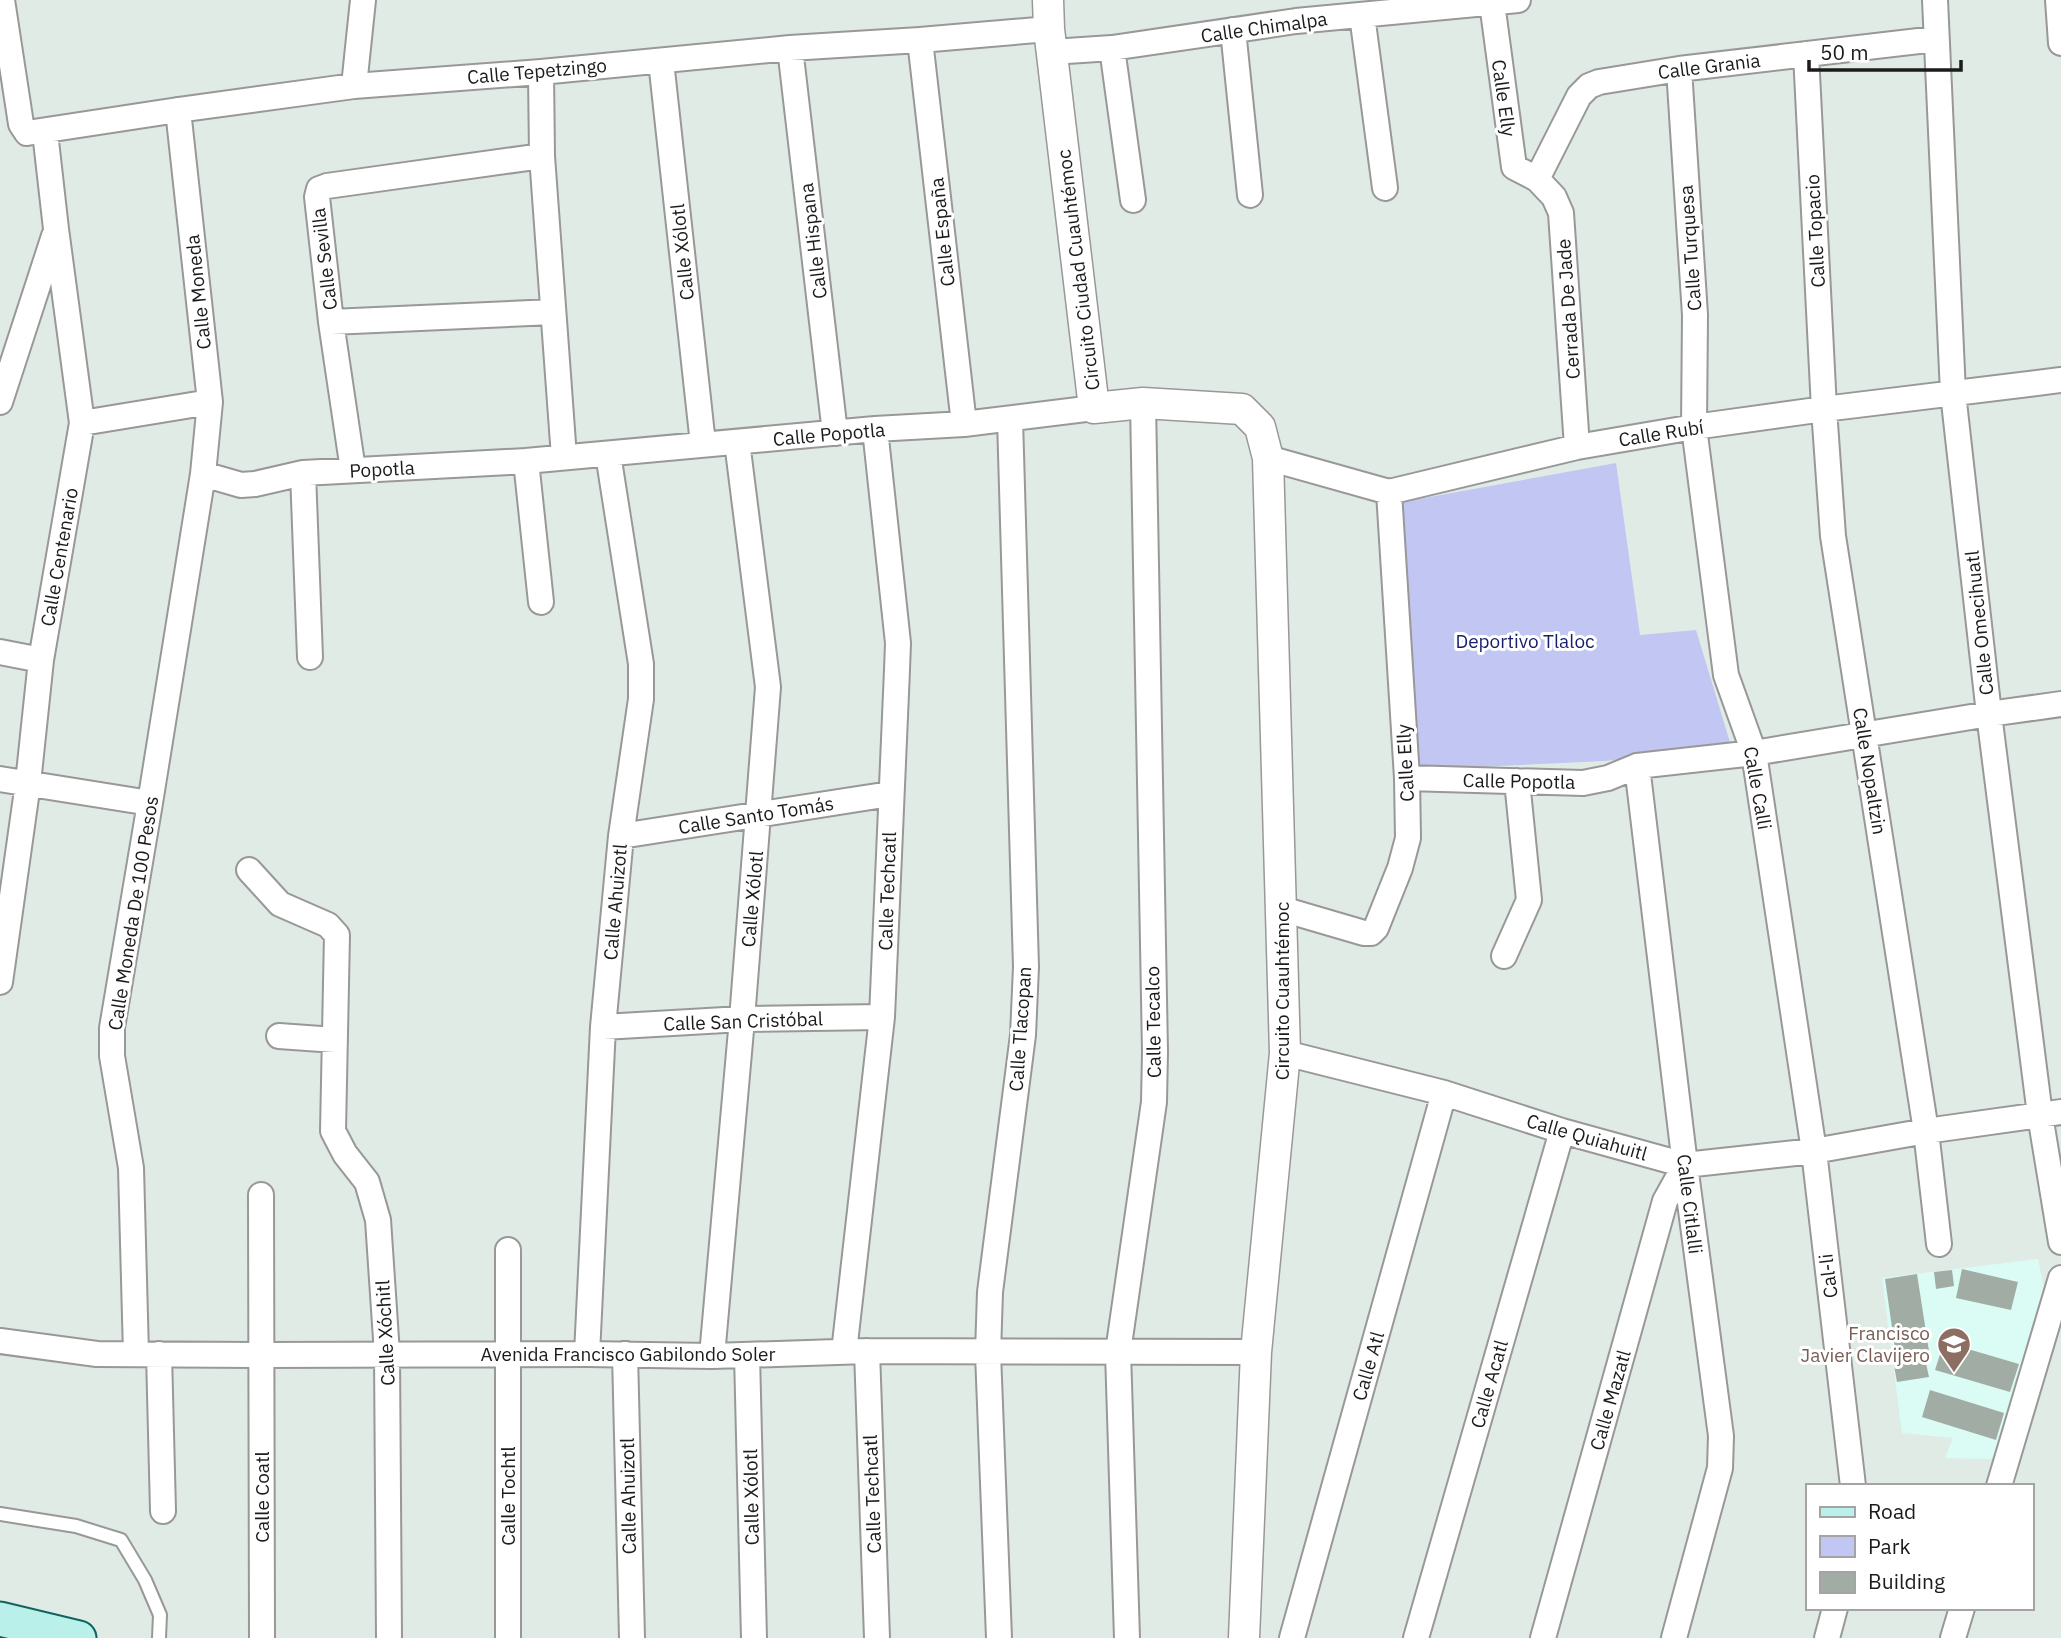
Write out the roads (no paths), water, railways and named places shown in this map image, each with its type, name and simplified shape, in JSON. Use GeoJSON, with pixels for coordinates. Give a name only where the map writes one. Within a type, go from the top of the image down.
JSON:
{"type":"FeatureCollection","features":[{"type":"Feature","properties":{"kind":"main road"},"geometry":{"type":"LineString","coordinates":[[0,1619],[79,1638]]}},
{"type":"Feature","properties":{"kind":"street","name":"Calle Centenario"},"geometry":{"type":"LineString","coordinates":[[0,982],[28,783],[41,660],[82,423],[56,229],[36,133],[21,124],[2,0]]}},
{"type":"Feature","properties":{"kind":"street"},"geometry":{"type":"LineString","coordinates":[[354,86],[363,0]]}},
{"type":"Feature","properties":{"kind":"street","name":"Calle Chimalpa"},"geometry":{"type":"LineString","coordinates":[[1050,27],[1112,48],[1233,30],[1296,10],[1362,15],[1518,0]]}},
{"type":"Feature","properties":{"kind":"street","name":"Calle Omecihuatl"},"geometry":{"type":"LineString","coordinates":[[1935,0],[1953,393],[1989,714],[2051,1113],[2061,1242]]}},
{"type":"Feature","properties":{"kind":"street"},"geometry":{"type":"LineString","coordinates":[[2059,0],[2061,43]]}},
{"type":"Feature","properties":{"kind":"street","name":"Calle Elly"},"geometry":{"type":"LineString","coordinates":[[1492,4],[1514,167],[1537,179]]}},
{"type":"Feature","properties":{"kind":"street"},"geometry":{"type":"LineString","coordinates":[[1362,15],[1385,188]]}},
{"type":"Feature","properties":{"kind":"street","name":"Calle Tepetzingo"},"geometry":{"type":"LineString","coordinates":[[36,133],[354,86],[1050,27]]}},
{"type":"Feature","properties":{"kind":"street","name":"Circuito Ciudad Cuauhtémoc"},"geometry":{"type":"LineString","coordinates":[[1050,27],[1094,408],[1143,403],[1242,409],[1260,427]]}},
{"type":"Feature","properties":{"kind":"street"},"geometry":{"type":"LineString","coordinates":[[1233,30],[1250,195]]}},
{"type":"Feature","properties":{"kind":"street","name":"Calle Grania"},"geometry":{"type":"LineString","coordinates":[[1537,179],[1579,96],[1589,86],[1599,82],[1679,69],[1936,39]]}},
{"type":"Feature","properties":{"kind":"street","name":"Calle España"},"geometry":{"type":"LineString","coordinates":[[920,40],[964,424]]}},
{"type":"Feature","properties":{"kind":"street","name":"Calle Hispana"},"geometry":{"type":"LineString","coordinates":[[790,48],[835,433]]}},
{"type":"Feature","properties":{"kind":"street"},"geometry":{"type":"LineString","coordinates":[[1112,48],[1133,200]]}},
{"type":"Feature","properties":{"kind":"street","name":"Calle Topacio"},"geometry":{"type":"LineString","coordinates":[[1806,54],[1824,409]]}},
{"type":"Feature","properties":{"kind":"street","name":"Calle Xólotl"},"geometry":{"type":"LineString","coordinates":[[661,61],[703,444]]}},
{"type":"Feature","properties":{"kind":"street","name":"Calle Turquesa"},"geometry":{"type":"LineString","coordinates":[[1679,69],[1695,315],[1694,427]]}},
{"type":"Feature","properties":{"kind":"street"},"geometry":{"type":"LineString","coordinates":[[541,72],[542,156],[564,457]]}},
{"type":"Feature","properties":{"kind":"street","name":"Calle Moneda"},"geometry":{"type":"LineString","coordinates":[[178,110],[210,402],[203,474]]}},
{"type":"Feature","properties":{"kind":"street","name":"Calle Sevilla"},"geometry":{"type":"LineString","coordinates":[[353,470],[331,321],[317,197],[319,189],[542,156]]}},
{"type":"Feature","properties":{"kind":"street","name":"Cerrada De Jade"},"geometry":{"type":"LineString","coordinates":[[1537,179],[1554,197],[1561,213],[1577,447]]}},
{"type":"Feature","properties":{"kind":"street"},"geometry":{"type":"LineString","coordinates":[[0,402],[56,229]]}},
{"type":"Feature","properties":{"kind":"street"},"geometry":{"type":"LineString","coordinates":[[331,321],[553,312]]}},
{"type":"Feature","properties":{"kind":"street","name":"Calle Rubí"},"geometry":{"type":"LineString","coordinates":[[1268,458],[1389,492],[1577,447],[1694,427],[2061,380]]}},
{"type":"Feature","properties":{"kind":"street"},"geometry":{"type":"LineString","coordinates":[[82,423],[210,402]]}},
{"type":"Feature","properties":{"kind":"street","name":"Calle Tecalco"},"geometry":{"type":"LineString","coordinates":[[1126,1638],[1118,1352],[1154,1102],[1143,403]]}},
{"type":"Feature","properties":{"kind":"street","name":"Calle Popotla"},"geometry":{"type":"LineString","coordinates":[[564,457],[875,429],[964,424],[1094,408]]}},
{"type":"Feature","properties":{"kind":"street","name":"Calle Nopaltzin"},"geometry":{"type":"LineString","coordinates":[[1824,409],[1833,536],[1926,1131],[1939,1244]]}},
{"type":"Feature","properties":{"kind":"street","name":"Calle Tlacopan"},"geometry":{"type":"LineString","coordinates":[[999,1638],[988,1353],[990,1292],[1023,1035],[1026,967],[1010,419]]}},
{"type":"Feature","properties":{"kind":"street","name":"Circuito Cuauhtémoc"},"geometry":{"type":"LineString","coordinates":[[1244,1638],[1256,1352],[1285,1053],[1268,458],[1260,427]]}},
{"type":"Feature","properties":{"kind":"street","name":"Calle Calli"},"geometry":{"type":"LineString","coordinates":[[1694,427],[1726,675],[1754,752],[1814,1151]]}},
{"type":"Feature","properties":{"kind":"street","name":"Calle Techcatl"},"geometry":{"type":"LineString","coordinates":[[875,429],[898,643],[882,1017],[855,1351],[877,1638]]}},
{"type":"Feature","properties":{"kind":"street","name":"Calle Xólotl"},"geometry":{"type":"LineString","coordinates":[[712,1356],[768,687],[737,442]]}},
{"type":"Feature","properties":{"kind":"street","name":"Calle Ahuizotl"},"geometry":{"type":"LineString","coordinates":[[586,1353],[603,1027],[621,836],[641,699],[641,664],[608,454]]}},
{"type":"Feature","properties":{"kind":"street","name":"Popotla"},"geometry":{"type":"LineString","coordinates":[[203,474],[241,485],[303,474],[564,457]]}},
{"type":"Feature","properties":{"kind":"street"},"geometry":{"type":"LineString","coordinates":[[526,461],[541,602]]}},
{"type":"Feature","properties":{"kind":"street","name":"Calle Moneda De 100 Pesos"},"geometry":{"type":"LineString","coordinates":[[163,1511],[131,1168],[112,1056],[112,1028],[203,474]]}},
{"type":"Feature","properties":{"kind":"street"},"geometry":{"type":"LineString","coordinates":[[303,474],[310,657]]}},
{"type":"Feature","properties":{"kind":"street","name":"Calle Elly"},"geometry":{"type":"LineString","coordinates":[[1282,909],[1371,933],[1376,928],[1400,868],[1408,838],[1407,778],[1389,492]]}},
{"type":"Feature","properties":{"kind":"street"},"geometry":{"type":"LineString","coordinates":[[0,652],[41,660]]}},
{"type":"Feature","properties":{"kind":"street","name":"Calle Popotla"},"geometry":{"type":"LineString","coordinates":[[1407,778],[1583,783],[1608,778],[1637,766],[1754,752],[2061,704]]}},
{"type":"Feature","properties":{"kind":"street","name":"Calle Citlalli"},"geometry":{"type":"LineString","coordinates":[[1637,766],[1685,1166],[1721,1436],[1720,1468],[1674,1638]]}},
{"type":"Feature","properties":{"kind":"street"},"geometry":{"type":"LineString","coordinates":[[0,779],[150,803]]}},
{"type":"Feature","properties":{"kind":"street"},"geometry":{"type":"LineString","coordinates":[[1504,956],[1529,900],[1517,781]]}},
{"type":"Feature","properties":{"kind":"street","name":"Calle Santo Tomás"},"geometry":{"type":"LineString","coordinates":[[621,836],[890,794]]}},
{"type":"Feature","properties":{"kind":"street","name":"Calle Xóchitl"},"geometry":{"type":"LineString","coordinates":[[248,870],[280,904],[328,925],[337,935],[333,1131],[345,1154],[367,1182],[378,1220],[387,1354],[389,1638]]}},
{"type":"Feature","properties":{"kind":"street","name":"Calle San Cristóbal"},"geometry":{"type":"LineString","coordinates":[[603,1027],[742,1019],[882,1017]]}},
{"type":"Feature","properties":{"kind":"street"},"geometry":{"type":"LineString","coordinates":[[279,1036],[335,1040]]}},
{"type":"Feature","properties":{"kind":"street","name":"Calle Quiahuitl"},"geometry":{"type":"LineString","coordinates":[[1285,1053],[1444,1093],[1562,1131],[1685,1166],[1814,1151],[2051,1113]]}},
{"type":"Feature","properties":{"kind":"street","name":"Calle Atl"},"geometry":{"type":"LineString","coordinates":[[1292,1638],[1444,1093]]}},
{"type":"Feature","properties":{"kind":"street","name":"Calle Acatl"},"geometry":{"type":"LineString","coordinates":[[1416,1638],[1562,1131]]}},
{"type":"Feature","properties":{"kind":"street","name":"Cal-li"},"geometry":{"type":"LineString","coordinates":[[1814,1151],[1853,1484]]}},
{"type":"Feature","properties":{"kind":"street","name":"Calle Mazatl"},"geometry":{"type":"LineString","coordinates":[[1543,1638],[1665,1202],[1685,1166]]}},
{"type":"Feature","properties":{"kind":"street","name":"Calle Coatl"},"geometry":{"type":"LineString","coordinates":[[261,1195],[262,1638]]}},
{"type":"Feature","properties":{"kind":"street","name":"Calle Tochtl"},"geometry":{"type":"LineString","coordinates":[[508,1250],[508,1638]]}},
{"type":"Feature","properties":{"kind":"street"},"geometry":{"type":"LineString","coordinates":[[2001,1484],[2053,1340],[2061,1278]]}},
{"type":"Feature","properties":{"kind":"street","name":"Avenida Francisco Gabilondo Soler"},"geometry":{"type":"LineString","coordinates":[[0,1341],[97,1354],[586,1353],[712,1356],[855,1351],[1256,1352]]}},
{"type":"Feature","properties":{"kind":"street","name":"Calle Ahuizotl"},"geometry":{"type":"LineString","coordinates":[[625,1354],[632,1638]]}},
{"type":"Feature","properties":{"kind":"street","name":"Calle Xólotl"},"geometry":{"type":"LineString","coordinates":[[747,1355],[754,1638]]}},
{"type":"Feature","properties":{"kind":"street"},"geometry":{"type":"LineString","coordinates":[[1827,1638],[1834,1610]]}},
{"type":"Feature","properties":{"kind":"street"},"geometry":{"type":"LineString","coordinates":[[1953,1638],[1961,1610]]}},
{"type":"Feature","properties":{"kind":"lane"},"geometry":{"type":"LineString","coordinates":[[0,1514],[76,1526],[121,1541],[145,1580],[160,1615],[159,1638]]}},
{"type":"Feature","properties":{"kind":"place","name":"Francisco Javier Clavijero"},"geometry":{"type":"Point","coordinates":[1954,1374]}},
{"type":"Feature","properties":{"kind":"park label","name":"Deportivo Tlaloc"},"geometry":{"type":"Point","coordinates":[1525,641]}}]}
